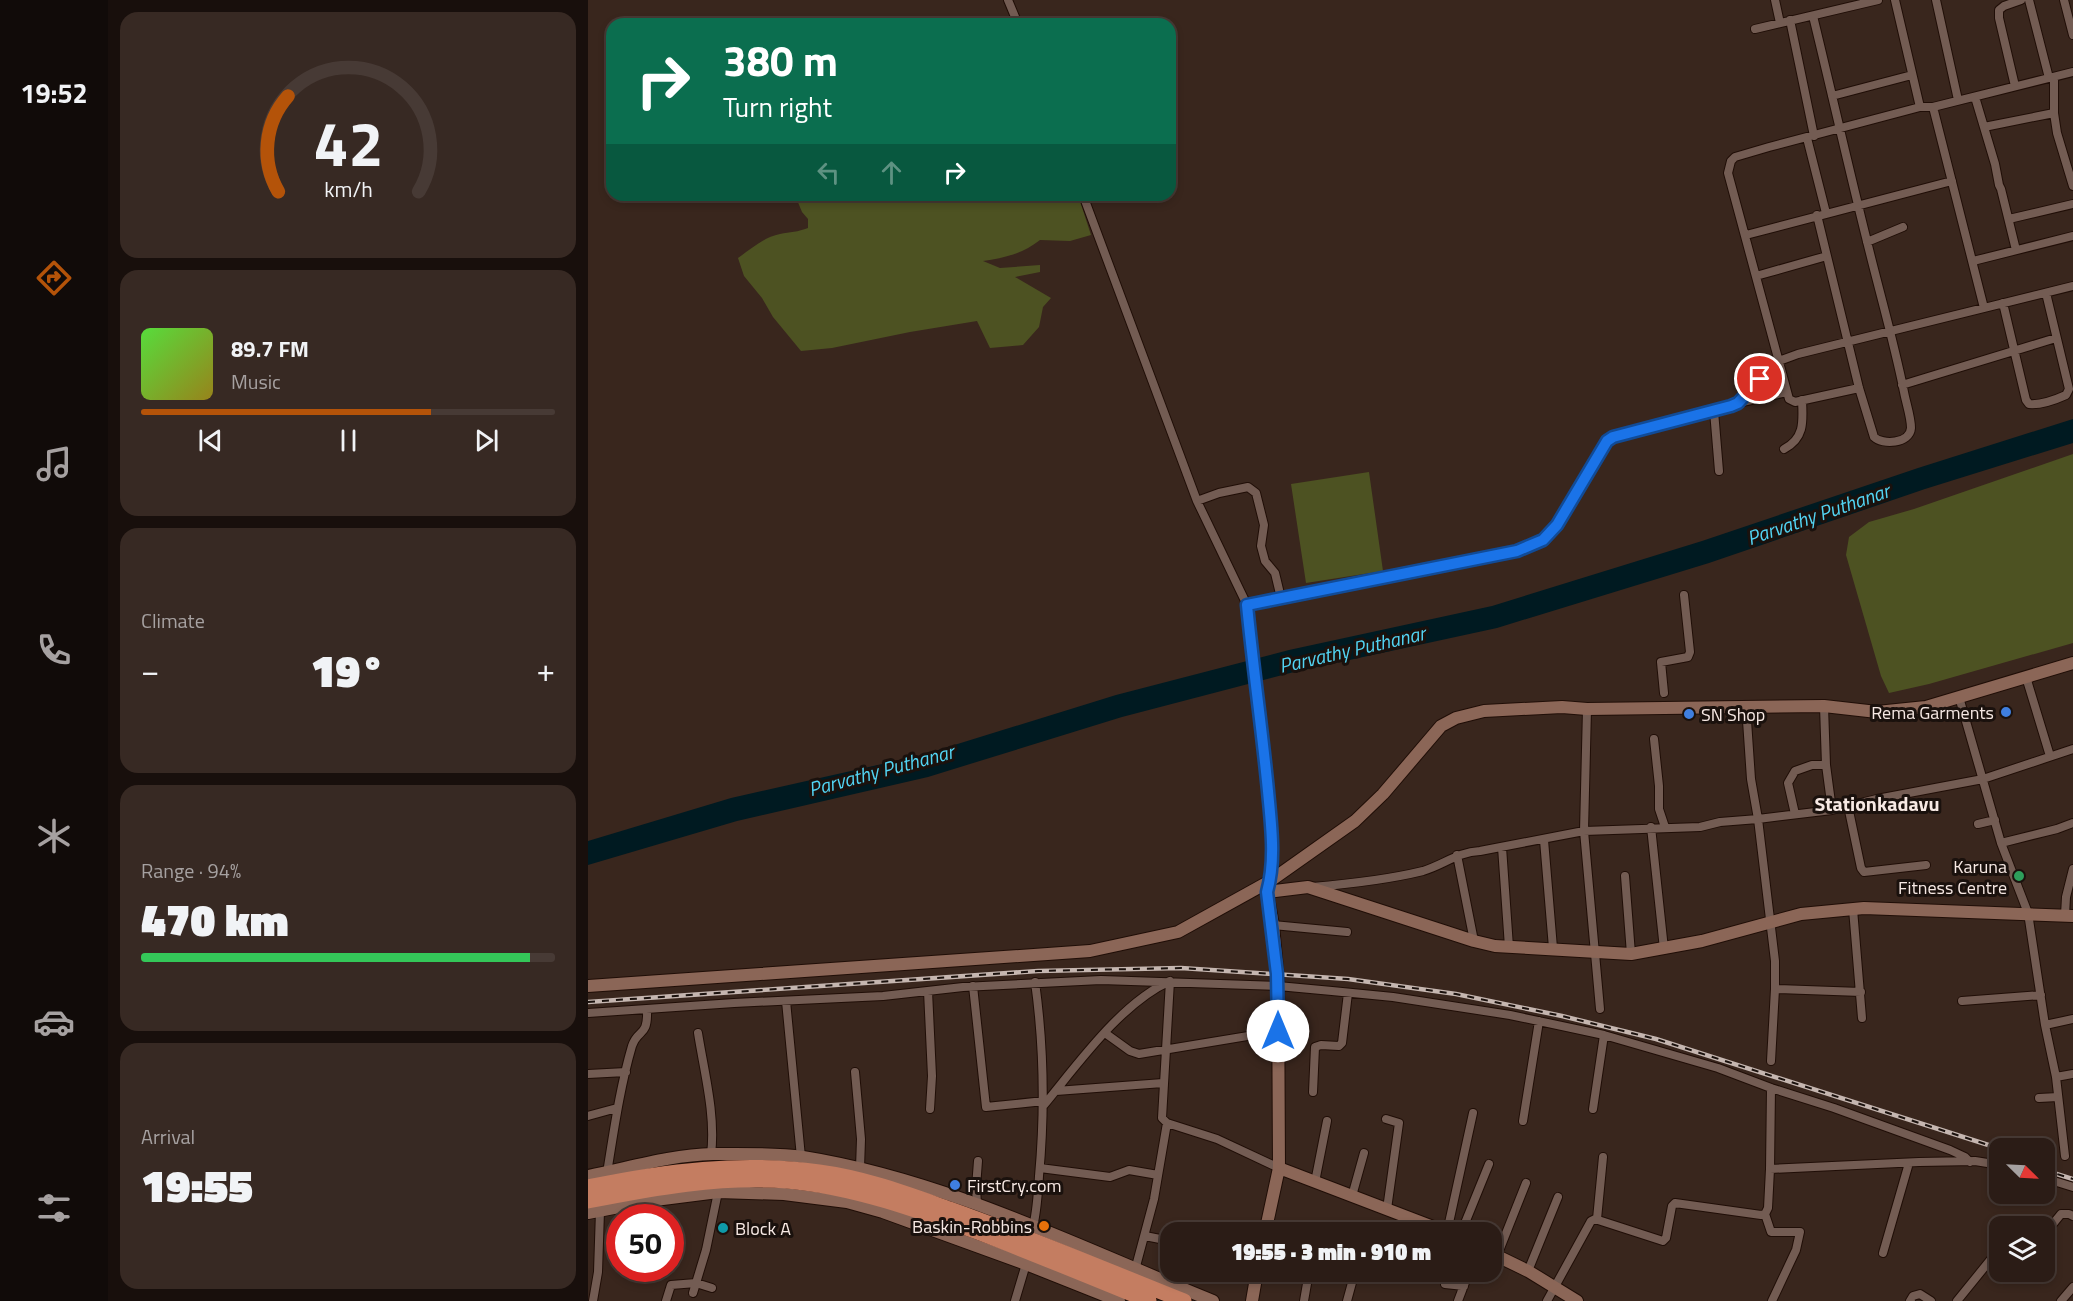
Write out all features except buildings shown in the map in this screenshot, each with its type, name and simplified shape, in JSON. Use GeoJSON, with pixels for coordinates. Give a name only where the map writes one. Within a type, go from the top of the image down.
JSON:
{"type":"FeatureCollection","features":[{"type":"Feature","properties":{"kind":"highway"},"geometry":{"type":"LineString","coordinates":[[588,1187],[694,1169],[754,1166],[851,1177],[894,1189],[993,1224],[1184,1301]]}},
{"type":"Feature","properties":{"kind":"highway"},"geometry":{"type":"LineString","coordinates":[[592,1208],[693,1182],[787,1181],[851,1191],[926,1213],[1149,1301]]}},
{"type":"Feature","properties":{"kind":"main road"},"geometry":{"type":"LineString","coordinates":[[588,986],[1090,951],[1178,932],[1269,886],[1355,821],[1383,794],[1442,726],[1456,718],[1484,711],[1562,707],[1587,709],[1824,706],[1877,712],[1926,707],[2073,663]]}},
{"type":"Feature","properties":{"kind":"main road"},"geometry":{"type":"LineString","coordinates":[[1269,886],[1308,887],[1495,946],[1631,954],[1702,941],[1801,914],[1854,909],[2069,915]]}},
{"type":"Feature","properties":{"kind":"main road"},"geometry":{"type":"LineString","coordinates":[[1267,1222],[1279,1168],[1278,986],[1269,886]]}},
{"type":"Feature","properties":{"kind":"main road"},"geometry":{"type":"LineString","coordinates":[[588,1176],[669,1158],[711,1154],[801,1157],[860,1168],[924,1186],[976,1205],[1213,1301]]}},
{"type":"Feature","properties":{"kind":"main road"},"geometry":{"type":"LineString","coordinates":[[1279,1168],[1420,1222]]}},
{"type":"Feature","properties":{"kind":"main road"},"geometry":{"type":"LineString","coordinates":[[592,1208],[718,1192],[783,1194],[847,1202],[883,1212],[1026,1264],[1119,1301]]}},
{"type":"Feature","properties":{"kind":"main road"},"geometry":{"type":"LineString","coordinates":[[1502,1258],[1577,1301]]}},
{"type":"Feature","properties":{"kind":"main road"},"geometry":{"type":"LineString","coordinates":[[1252,1301],[1255,1282]]}},
{"type":"Feature","properties":{"kind":"street"},"geometry":{"type":"LineString","coordinates":[[1008,0],[1016,18]]}},
{"type":"Feature","properties":{"kind":"street"},"geometry":{"type":"LineString","coordinates":[[1775,0],[1780,22]]}},
{"type":"Feature","properties":{"kind":"street"},"geometry":{"type":"LineString","coordinates":[[1755,29],[1878,0]]}},
{"type":"Feature","properties":{"kind":"street"},"geometry":{"type":"LineString","coordinates":[[1895,0],[1920,107]]}},
{"type":"Feature","properties":{"kind":"street"},"geometry":{"type":"LineString","coordinates":[[1936,0],[1958,100]]}},
{"type":"Feature","properties":{"kind":"street"},"geometry":{"type":"LineString","coordinates":[[2015,86],[1999,10],[2021,0]]}},
{"type":"Feature","properties":{"kind":"street"},"geometry":{"type":"LineString","coordinates":[[2029,0],[2051,77],[2057,133],[2073,186]]}},
{"type":"Feature","properties":{"kind":"street"},"geometry":{"type":"LineString","coordinates":[[2064,0],[2073,35]]}},
{"type":"Feature","properties":{"kind":"street"},"geometry":{"type":"LineString","coordinates":[[1790,20],[1827,256],[1859,388],[1874,437],[1887,442],[1905,438],[1910,432],[1902,385],[1813,16]]}},
{"type":"Feature","properties":{"kind":"street"},"geometry":{"type":"LineString","coordinates":[[1859,388],[1791,401],[1728,173],[1731,161],[1736,157],[1920,107],[1933,107],[2073,72]]}},
{"type":"Feature","properties":{"kind":"street"},"geometry":{"type":"LineString","coordinates":[[1832,96],[1912,75]]}},
{"type":"Feature","properties":{"kind":"street"},"geometry":{"type":"LineString","coordinates":[[1975,97],[2016,250]]}},
{"type":"Feature","properties":{"kind":"street"},"geometry":{"type":"LineString","coordinates":[[1933,107],[1984,308]]}},
{"type":"Feature","properties":{"kind":"street"},"geometry":{"type":"LineString","coordinates":[[1984,127],[2054,113]]}},
{"type":"Feature","properties":{"kind":"street"},"geometry":{"type":"LineString","coordinates":[[1746,236],[1952,181]]}},
{"type":"Feature","properties":{"kind":"street"},"geometry":{"type":"LineString","coordinates":[[1085,201],[1197,501],[1247,605],[1272,831],[1269,886]]}},
{"type":"Feature","properties":{"kind":"street"},"geometry":{"type":"LineString","coordinates":[[2009,219],[2073,204]]}},
{"type":"Feature","properties":{"kind":"street"},"geometry":{"type":"LineString","coordinates":[[1867,242],[1903,227]]}},
{"type":"Feature","properties":{"kind":"street"},"geometry":{"type":"LineString","coordinates":[[1973,261],[2073,236]]}},
{"type":"Feature","properties":{"kind":"street"},"geometry":{"type":"LineString","coordinates":[[1756,276],[1827,256]]}},
{"type":"Feature","properties":{"kind":"street"},"geometry":{"type":"LineString","coordinates":[[1738,403],[1779,361],[2073,286]]}},
{"type":"Feature","properties":{"kind":"street"},"geometry":{"type":"LineString","coordinates":[[2003,303],[2026,400],[2029,404],[2034,405],[2066,395],[2068,388],[2046,293]]}},
{"type":"Feature","properties":{"kind":"street"},"geometry":{"type":"LineString","coordinates":[[1902,385],[2056,338]]}},
{"type":"Feature","properties":{"kind":"street"},"geometry":{"type":"LineString","coordinates":[[1247,605],[1517,551],[1543,540],[1557,525],[1607,441],[1613,437],[1787,392]]}},
{"type":"Feature","properties":{"kind":"street"},"geometry":{"type":"LineString","coordinates":[[1784,449],[1793,444],[1803,427],[1802,400]]}},
{"type":"Feature","properties":{"kind":"street"},"geometry":{"type":"LineString","coordinates":[[1714,411],[1719,471]]}},
{"type":"Feature","properties":{"kind":"street"},"geometry":{"type":"LineString","coordinates":[[1197,501],[1219,493],[1248,487],[1256,493],[1263,525],[1261,546],[1264,561],[1275,573],[1281,598]]}},
{"type":"Feature","properties":{"kind":"street"},"geometry":{"type":"LineString","coordinates":[[1664,693],[1661,662],[1688,657],[1690,652],[1684,595]]}},
{"type":"Feature","properties":{"kind":"street"},"geometry":{"type":"LineString","coordinates":[[2026,677],[2050,756]]}},
{"type":"Feature","properties":{"kind":"street"},"geometry":{"type":"LineString","coordinates":[[1959,697],[2001,843],[2028,913],[2045,1024],[2056,1077],[2066,1156]]}},
{"type":"Feature","properties":{"kind":"street"},"geometry":{"type":"LineString","coordinates":[[1746,706],[1751,779],[1771,922],[1775,989],[1771,1061]]}},
{"type":"Feature","properties":{"kind":"street"},"geometry":{"type":"LineString","coordinates":[[1824,706],[1826,765],[1832,810]]}},
{"type":"Feature","properties":{"kind":"street"},"geometry":{"type":"LineString","coordinates":[[1587,709],[1584,831],[1600,1009]]}},
{"type":"Feature","properties":{"kind":"street"},"geometry":{"type":"LineString","coordinates":[[1654,739],[1659,809],[1665,827]]}},
{"type":"Feature","properties":{"kind":"street"},"geometry":{"type":"LineString","coordinates":[[1308,887],[1369,882],[1426,870],[1457,855],[1584,831],[1700,827],[1720,822],[1832,810],[1983,779],[2073,749]]}},
{"type":"Feature","properties":{"kind":"street"},"geometry":{"type":"LineString","coordinates":[[1796,814],[1788,783],[1791,777],[1795,771],[1812,765],[1826,765]]}},
{"type":"Feature","properties":{"kind":"street"},"geometry":{"type":"LineString","coordinates":[[1848,806],[1861,868],[1864,872],[1926,865]]}},
{"type":"Feature","properties":{"kind":"street"},"geometry":{"type":"LineString","coordinates":[[1978,824],[1995,820]]}},
{"type":"Feature","properties":{"kind":"street"},"geometry":{"type":"LineString","coordinates":[[2001,843],[2073,823]]}},
{"type":"Feature","properties":{"kind":"street"},"geometry":{"type":"LineString","coordinates":[[1651,827],[1664,949]]}},
{"type":"Feature","properties":{"kind":"street"},"geometry":{"type":"LineString","coordinates":[[1544,840],[1553,948]]}},
{"type":"Feature","properties":{"kind":"street"},"geometry":{"type":"LineString","coordinates":[[1502,847],[1509,947]]}},
{"type":"Feature","properties":{"kind":"street"},"geometry":{"type":"LineString","coordinates":[[1457,855],[1474,941]]}},
{"type":"Feature","properties":{"kind":"street"},"geometry":{"type":"LineString","coordinates":[[2069,915],[2066,897],[2073,869]]}},
{"type":"Feature","properties":{"kind":"street"},"geometry":{"type":"LineString","coordinates":[[1624,876],[1631,954]]}},
{"type":"Feature","properties":{"kind":"street"},"geometry":{"type":"LineString","coordinates":[[1854,909],[1862,1018]]}},
{"type":"Feature","properties":{"kind":"street"},"geometry":{"type":"LineString","coordinates":[[1273,925],[1347,932]]}},
{"type":"Feature","properties":{"kind":"street"},"geometry":{"type":"LineString","coordinates":[[973,986],[986,1107],[1044,1103],[1120,1017],[1159,986],[1170,981]]}},
{"type":"Feature","properties":{"kind":"street"},"geometry":{"type":"LineString","coordinates":[[1170,981],[1161,1114],[1167,1123],[1217,1139],[1279,1168]]}},
{"type":"Feature","properties":{"kind":"street"},"geometry":{"type":"LineString","coordinates":[[588,1013],[883,996],[1035,982],[1170,981],[1278,986],[1393,997],[1539,1021],[1604,1035],[1718,1068],[1771,1089],[1834,1108],[1950,1150],[1965,1156],[1970,1162]]}},
{"type":"Feature","properties":{"kind":"street"},"geometry":{"type":"LineString","coordinates":[[1033,1227],[1038,1207],[1044,1103],[1041,1032],[1035,982]]}},
{"type":"Feature","properties":{"kind":"street"},"geometry":{"type":"LineString","coordinates":[[1775,989],[1861,992]]}},
{"type":"Feature","properties":{"kind":"street"},"geometry":{"type":"LineString","coordinates":[[928,991],[932,1076],[930,1109]]}},
{"type":"Feature","properties":{"kind":"street"},"geometry":{"type":"LineString","coordinates":[[1313,1092],[1314,1049],[1317,1045],[1339,1046],[1342,1043],[1348,993]]}},
{"type":"Feature","properties":{"kind":"street"},"geometry":{"type":"LineString","coordinates":[[1962,1000],[2042,995]]}},
{"type":"Feature","properties":{"kind":"street"},"geometry":{"type":"LineString","coordinates":[[786,1001],[801,1157]]}},
{"type":"Feature","properties":{"kind":"street"},"geometry":{"type":"LineString","coordinates":[[607,1173],[617,1108],[635,1039],[647,1026],[647,1010]]}},
{"type":"Feature","properties":{"kind":"street"},"geometry":{"type":"LineString","coordinates":[[2045,1024],[2073,1019]]}},
{"type":"Feature","properties":{"kind":"street"},"geometry":{"type":"LineString","coordinates":[[1523,1121],[1539,1021]]}},
{"type":"Feature","properties":{"kind":"street"},"geometry":{"type":"LineString","coordinates":[[1105,1033],[1135,1053],[1278,1031]]}},
{"type":"Feature","properties":{"kind":"street"},"geometry":{"type":"LineString","coordinates":[[698,1032],[712,1126],[711,1154]]}},
{"type":"Feature","properties":{"kind":"street"},"geometry":{"type":"LineString","coordinates":[[1593,1109],[1604,1035]]}},
{"type":"Feature","properties":{"kind":"street"},"geometry":{"type":"LineString","coordinates":[[588,1074],[626,1072]]}},
{"type":"Feature","properties":{"kind":"street"},"geometry":{"type":"LineString","coordinates":[[855,1072],[861,1139],[860,1168]]}},
{"type":"Feature","properties":{"kind":"street"},"geometry":{"type":"LineString","coordinates":[[2056,1077],[2073,1074]]}},
{"type":"Feature","properties":{"kind":"street"},"geometry":{"type":"LineString","coordinates":[[1056,1090],[1163,1083]]}},
{"type":"Feature","properties":{"kind":"street"},"geometry":{"type":"LineString","coordinates":[[1771,1089],[1770,1169],[1768,1208],[1765,1214],[1771,1232],[1800,1232],[1796,1250],[1772,1301]]}},
{"type":"Feature","properties":{"kind":"street"},"geometry":{"type":"LineString","coordinates":[[2039,1098],[2058,1096]]}},
{"type":"Feature","properties":{"kind":"street"},"geometry":{"type":"LineString","coordinates":[[588,1116],[617,1108]]}},
{"type":"Feature","properties":{"kind":"street"},"geometry":{"type":"LineString","coordinates":[[1450,1222],[1473,1113]]}},
{"type":"Feature","properties":{"kind":"street"},"geometry":{"type":"LineString","coordinates":[[1386,1119],[1399,1124],[1387,1209]]}},
{"type":"Feature","properties":{"kind":"street"},"geometry":{"type":"LineString","coordinates":[[1315,1182],[1328,1121]]}},
{"type":"Feature","properties":{"kind":"street"},"geometry":{"type":"LineString","coordinates":[[1135,1270],[1145,1236],[1167,1123]]}},
{"type":"Feature","properties":{"kind":"street"},"geometry":{"type":"LineString","coordinates":[[1352,1196],[1364,1153]]}},
{"type":"Feature","properties":{"kind":"street"},"geometry":{"type":"LineString","coordinates":[[1597,1219],[1603,1157]]}},
{"type":"Feature","properties":{"kind":"street"},"geometry":{"type":"LineString","coordinates":[[976,1205],[978,1161]]}},
{"type":"Feature","properties":{"kind":"street"},"geometry":{"type":"LineString","coordinates":[[1770,1169],[1909,1163],[1989,1164]]}},
{"type":"Feature","properties":{"kind":"street"},"geometry":{"type":"LineString","coordinates":[[1883,1253],[1909,1163]]}},
{"type":"Feature","properties":{"kind":"street"},"geometry":{"type":"LineString","coordinates":[[1465,1222],[1489,1164]]}},
{"type":"Feature","properties":{"kind":"street"},"geometry":{"type":"LineString","coordinates":[[1040,1168],[1110,1177],[1130,1170],[1158,1175]]}},
{"type":"Feature","properties":{"kind":"street"},"geometry":{"type":"LineString","coordinates":[[2055,1181],[2073,1187]]}},
{"type":"Feature","properties":{"kind":"street"},"geometry":{"type":"LineString","coordinates":[[1502,1236],[1526,1183]]}},
{"type":"Feature","properties":{"kind":"street"},"geometry":{"type":"LineString","coordinates":[[693,1293],[706,1250],[718,1192]]}},
{"type":"Feature","properties":{"kind":"street"},"geometry":{"type":"LineString","coordinates":[[1528,1272],[1558,1197]]}},
{"type":"Feature","properties":{"kind":"street"},"geometry":{"type":"LineString","coordinates":[[1547,1301],[1591,1221],[1597,1219],[1660,1241],[1666,1238],[1672,1206],[1675,1203],[1765,1214]]}},
{"type":"Feature","properties":{"kind":"street"},"geometry":{"type":"LineString","coordinates":[[592,1208],[598,1272],[592,1301]]}},
{"type":"Feature","properties":{"kind":"street"},"geometry":{"type":"LineString","coordinates":[[2055,1221],[2061,1214],[2073,1216]]}},
{"type":"Feature","properties":{"kind":"street"},"geometry":{"type":"LineString","coordinates":[[1145,1236],[1160,1239]]}},
{"type":"Feature","properties":{"kind":"street"},"geometry":{"type":"LineString","coordinates":[[1957,1301],[1989,1262]]}},
{"type":"Feature","properties":{"kind":"street"},"geometry":{"type":"LineString","coordinates":[[1015,1301],[1026,1264]]}},
{"type":"Feature","properties":{"kind":"street"},"geometry":{"type":"LineString","coordinates":[[1304,1301],[1307,1282]]}},
{"type":"Feature","properties":{"kind":"street"},"geometry":{"type":"LineString","coordinates":[[1347,1301],[1352,1282]]}},
{"type":"Feature","properties":{"kind":"street"},"geometry":{"type":"LineString","coordinates":[[1458,1301],[1465,1282]]}},
{"type":"Feature","properties":{"kind":"street"},"geometry":{"type":"LineString","coordinates":[[666,1301],[671,1285],[696,1283],[712,1288]]}},
{"type":"Feature","properties":{"kind":"street"},"geometry":{"type":"LineString","coordinates":[[1445,1284],[1464,1286]]}},
{"type":"Feature","properties":{"kind":"street"},"geometry":{"type":"LineString","coordinates":[[2061,1301],[2073,1287]]}},
{"type":"Feature","properties":{"kind":"street"},"geometry":{"type":"LineString","coordinates":[[1910,1301],[1913,1296],[1920,1294],[1930,1301]]}},
{"type":"Feature","properties":{"kind":"green space"},"geometry":{"type":"Polygon","coordinates":[[[797,201],[1080,201],[1091,235],[1070,241],[1040,240],[1013,255],[983,261],[1000,268],[1040,265],[1040,272],[1015,277],[1051,298],[1043,307],[1039,327],[1023,345],[990,348],[977,321],[832,348],[801,351],[744,276],[738,258],[769,238],[808,228],[808,219],[797,201]]]}},
{"type":"Feature","properties":{"kind":"green space"},"geometry":{"type":"Polygon","coordinates":[[[2073,454],[2073,643],[1929,684],[1889,693],[1881,676],[1846,555],[1849,537],[1869,522],[1914,509],[2073,454]]]}},
{"type":"Feature","properties":{"kind":"green space"},"geometry":{"type":"Polygon","coordinates":[[[1369,472],[1383,571],[1306,583],[1291,484],[1369,472]]]}},
{"type":"Feature","properties":{"kind":"water","name":"Parvathy Puthanar"},"geometry":{"type":"Polygon","coordinates":[[[2073,419],[2073,443],[1925,489],[1709,563],[1497,628],[1294,672],[1122,717],[928,777],[737,821],[588,865],[588,841],[731,798],[922,755],[1116,695],[1289,650],[1492,606],[1702,541],[1918,468],[2073,419]]]}},
{"type":"Feature","properties":{"kind":"railway"},"geometry":{"type":"LineString","coordinates":[[588,1002],[1038,971],[1181,968],[1348,979],[1456,994],[1562,1016],[1656,1039],[1989,1145]]}},
{"type":"Feature","properties":{"kind":"railway"},"geometry":{"type":"LineString","coordinates":[[2055,1173],[2073,1179]]}},
{"type":"Feature","properties":{"kind":"place","name":"Rema Garments"},"geometry":{"type":"Point","coordinates":[2006,712]}},
{"type":"Feature","properties":{"kind":"place","name":"SN Shop"},"geometry":{"type":"Point","coordinates":[1689,714]}},
{"type":"Feature","properties":{"kind":"place","name":"Karuna Fitness Centre"},"geometry":{"type":"Point","coordinates":[2019,876]}},
{"type":"Feature","properties":{"kind":"place","name":"FirstCry.com"},"geometry":{"type":"Point","coordinates":[955,1185]}},
{"type":"Feature","properties":{"kind":"place","name":"Baskin-Robbins"},"geometry":{"type":"Point","coordinates":[1044,1226]}},
{"type":"Feature","properties":{"kind":"place","name":"Block A"},"geometry":{"type":"Point","coordinates":[723,1228]}},
{"type":"Feature","properties":{"kind":"district","name":"Stationkadavu"},"geometry":{"type":"Point","coordinates":[1877,803]}},
{"type":"Feature","properties":{"kind":"route"},"geometry":{"type":"LineString","coordinates":[[1278,1031],[1277,974],[1273,925],[1267,892],[1270,881],[1272,831],[1263,732],[1247,605],[1517,551],[1543,540],[1557,525],[1607,441],[1613,437],[1731,406],[1738,403],[1760,379]]}}]}
